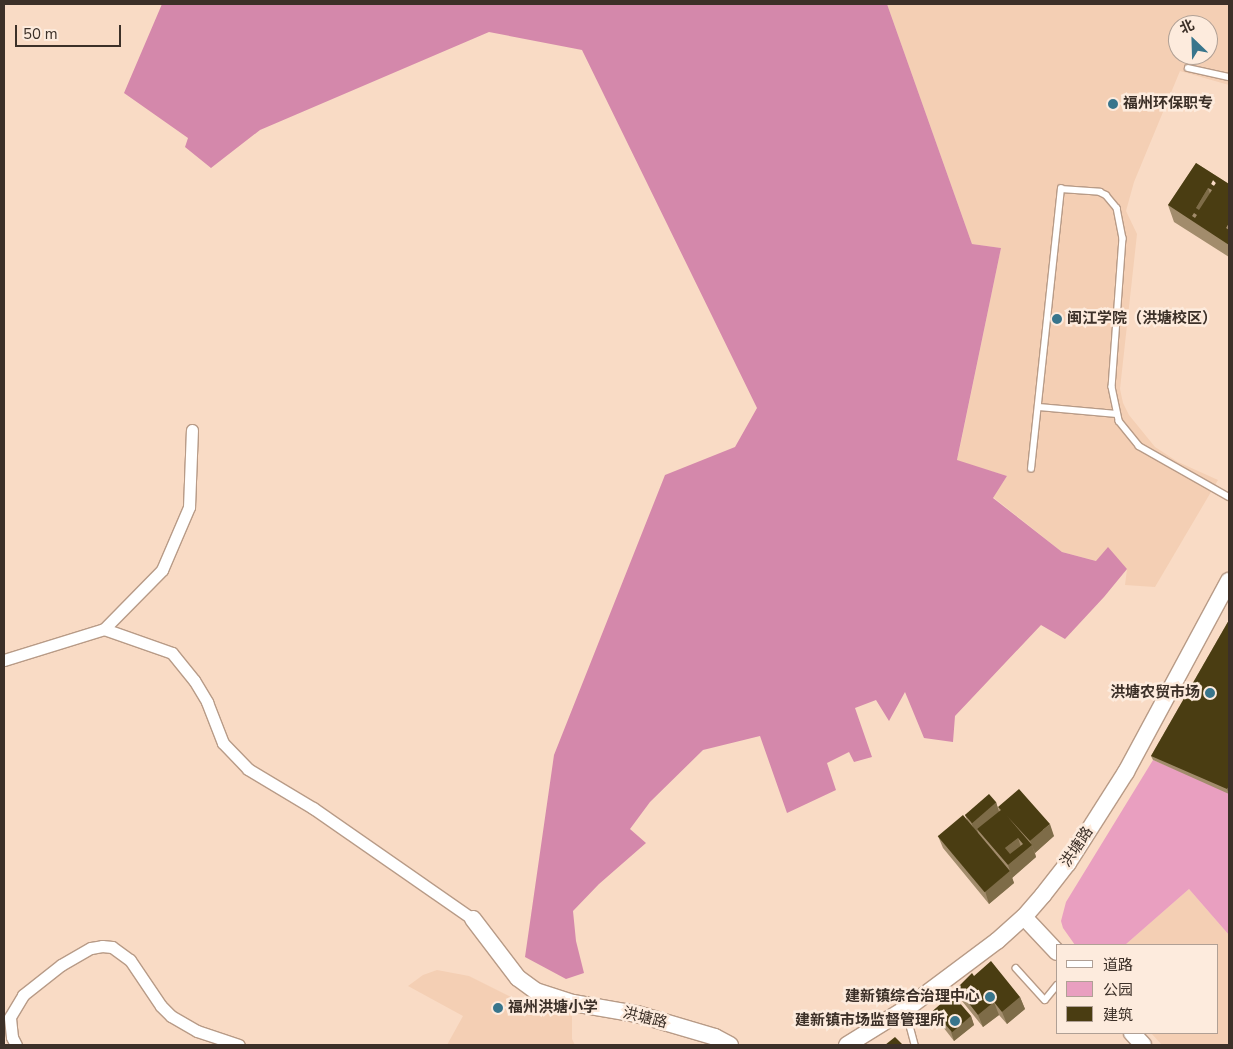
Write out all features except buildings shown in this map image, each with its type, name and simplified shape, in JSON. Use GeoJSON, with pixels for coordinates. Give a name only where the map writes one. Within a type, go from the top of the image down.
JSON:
{"type":"FeatureCollection","features":[{"type":"Feature","properties":{"kind":"street"},"geometry":{"type":"LineString","coordinates":[[4,660],[104,629],[162,570],[189,507],[192,430]]}},
{"type":"Feature","properties":{"kind":"street","name":"洪塘路"},"geometry":{"type":"LineString","coordinates":[[847,1045],[905,1009],[997,941],[1024,917],[1068,863],[1126,772],[1229,581]]}},
{"type":"Feature","properties":{"kind":"street"},"geometry":{"type":"LineString","coordinates":[[104,629],[172,654],[194,680],[207,702],[224,743],[248,769],[313,808],[473,919]]}},
{"type":"Feature","properties":{"kind":"street"},"geometry":{"type":"LineString","coordinates":[[1024,917],[1056,951]]}},
{"type":"Feature","properties":{"kind":"street","name":"洪塘路"},"geometry":{"type":"LineString","coordinates":[[473,919],[518,978],[536,991],[573,1002],[637,1014],[715,1037],[730,1045]]}},
{"type":"Feature","properties":{"kind":"street"},"geometry":{"type":"LineString","coordinates":[[11,1041],[10,1018],[22,996],[78,954],[102,946],[112,947],[130,960],[161,1006],[171,1016],[197,1031],[239,1045]]}},
{"type":"Feature","properties":{"kind":"street"},"geometry":{"type":"LineString","coordinates":[[1133,1034],[1143,1045]]}},
{"type":"Feature","properties":{"kind":"lane"},"geometry":{"type":"LineString","coordinates":[[1188,68],[1229,77]]}},
{"type":"Feature","properties":{"kind":"lane"},"geometry":{"type":"LineString","coordinates":[[1031,469],[1061,189],[1100,192],[1106,195],[1117,208],[1123,238],[1112,387],[1117,414],[1124,429],[1138,446],[1229,497]]}},
{"type":"Feature","properties":{"kind":"lane"},"geometry":{"type":"LineString","coordinates":[[1039,407],[1117,414]]}},
{"type":"Feature","properties":{"kind":"lane"},"geometry":{"type":"LineString","coordinates":[[1016,968],[1045,1000],[1056,986]]}},
{"type":"Feature","properties":{"kind":"lane"},"geometry":{"type":"LineString","coordinates":[[905,1009],[915,1045]]}},
{"type":"Feature","properties":{"kind":"shaded area"},"geometry":{"type":"Polygon","coordinates":[[[162,4],[887,4],[972,244],[1001,248],[957,460],[1007,476],[993,498],[1062,552],[1096,561],[1108,547],[1127,569],[1065,639],[1041,625],[955,716],[953,742],[924,738],[905,692],[889,721],[876,700],[855,708],[872,757],[854,762],[849,752],[827,763],[836,790],[787,813],[760,736],[703,750],[650,802],[630,829],[646,843],[599,884],[573,911],[576,941],[584,973],[566,979],[525,957],[554,755],[665,475],[735,447],[757,408],[582,50],[489,32],[260,130],[211,168],[185,147],[188,138],[124,93],[162,4]]]}},
{"type":"Feature","properties":{"kind":"shaded area","name":"闽江学院（洪塘校区）"},"geometry":{"type":"Polygon","coordinates":[[[887,4],[1229,4],[1229,85],[1180,71],[1134,182],[1126,211],[1137,234],[1120,389],[1123,403],[1129,415],[1155,447],[1178,462],[1218,480],[1155,587],[1125,585],[1127,569],[1062,552],[993,497],[1007,476],[957,461],[1001,248],[972,244],[887,4]]]}},
{"type":"Feature","properties":{"kind":"shaded area"},"geometry":{"type":"Polygon","coordinates":[[[1189,889],[1229,935],[1229,1045],[1162,1045],[1152,1034],[1218,1034],[1218,944],[1126,944],[1189,889]]]}},
{"type":"Feature","properties":{"kind":"shaded area","name":"福州洪塘小学"},"geometry":{"type":"Polygon","coordinates":[[[437,970],[469,976],[529,1006],[542,1005],[559,1015],[563,1010],[572,1015],[572,1039],[575,1045],[447,1045],[463,1016],[408,986],[423,975],[437,970]]]}},
{"type":"Feature","properties":{"kind":"green space"},"geometry":{"type":"Polygon","coordinates":[[[1153,760],[1229,792],[1229,935],[1189,889],[1126,944],[1074,944],[1063,928],[1061,921],[1066,902],[1153,760]]]}},
{"type":"Feature","properties":{"kind":"place","name":"福州环保职专"},"geometry":{"type":"Point","coordinates":[1113,104]}},
{"type":"Feature","properties":{"kind":"place","name":"闽江学院（洪塘校区）"},"geometry":{"type":"Point","coordinates":[1057,319]}},
{"type":"Feature","properties":{"kind":"place","name":"洪塘农贸市场"},"geometry":{"type":"Point","coordinates":[1210,693]}},
{"type":"Feature","properties":{"kind":"place","name":"建新镇综合治理中心"},"geometry":{"type":"Point","coordinates":[990,997]}},
{"type":"Feature","properties":{"kind":"place","name":"福州洪塘小学"},"geometry":{"type":"Point","coordinates":[498,1008]}},
{"type":"Feature","properties":{"kind":"place","name":"建新镇市场监督管理所"},"geometry":{"type":"Point","coordinates":[955,1021]}}]}
